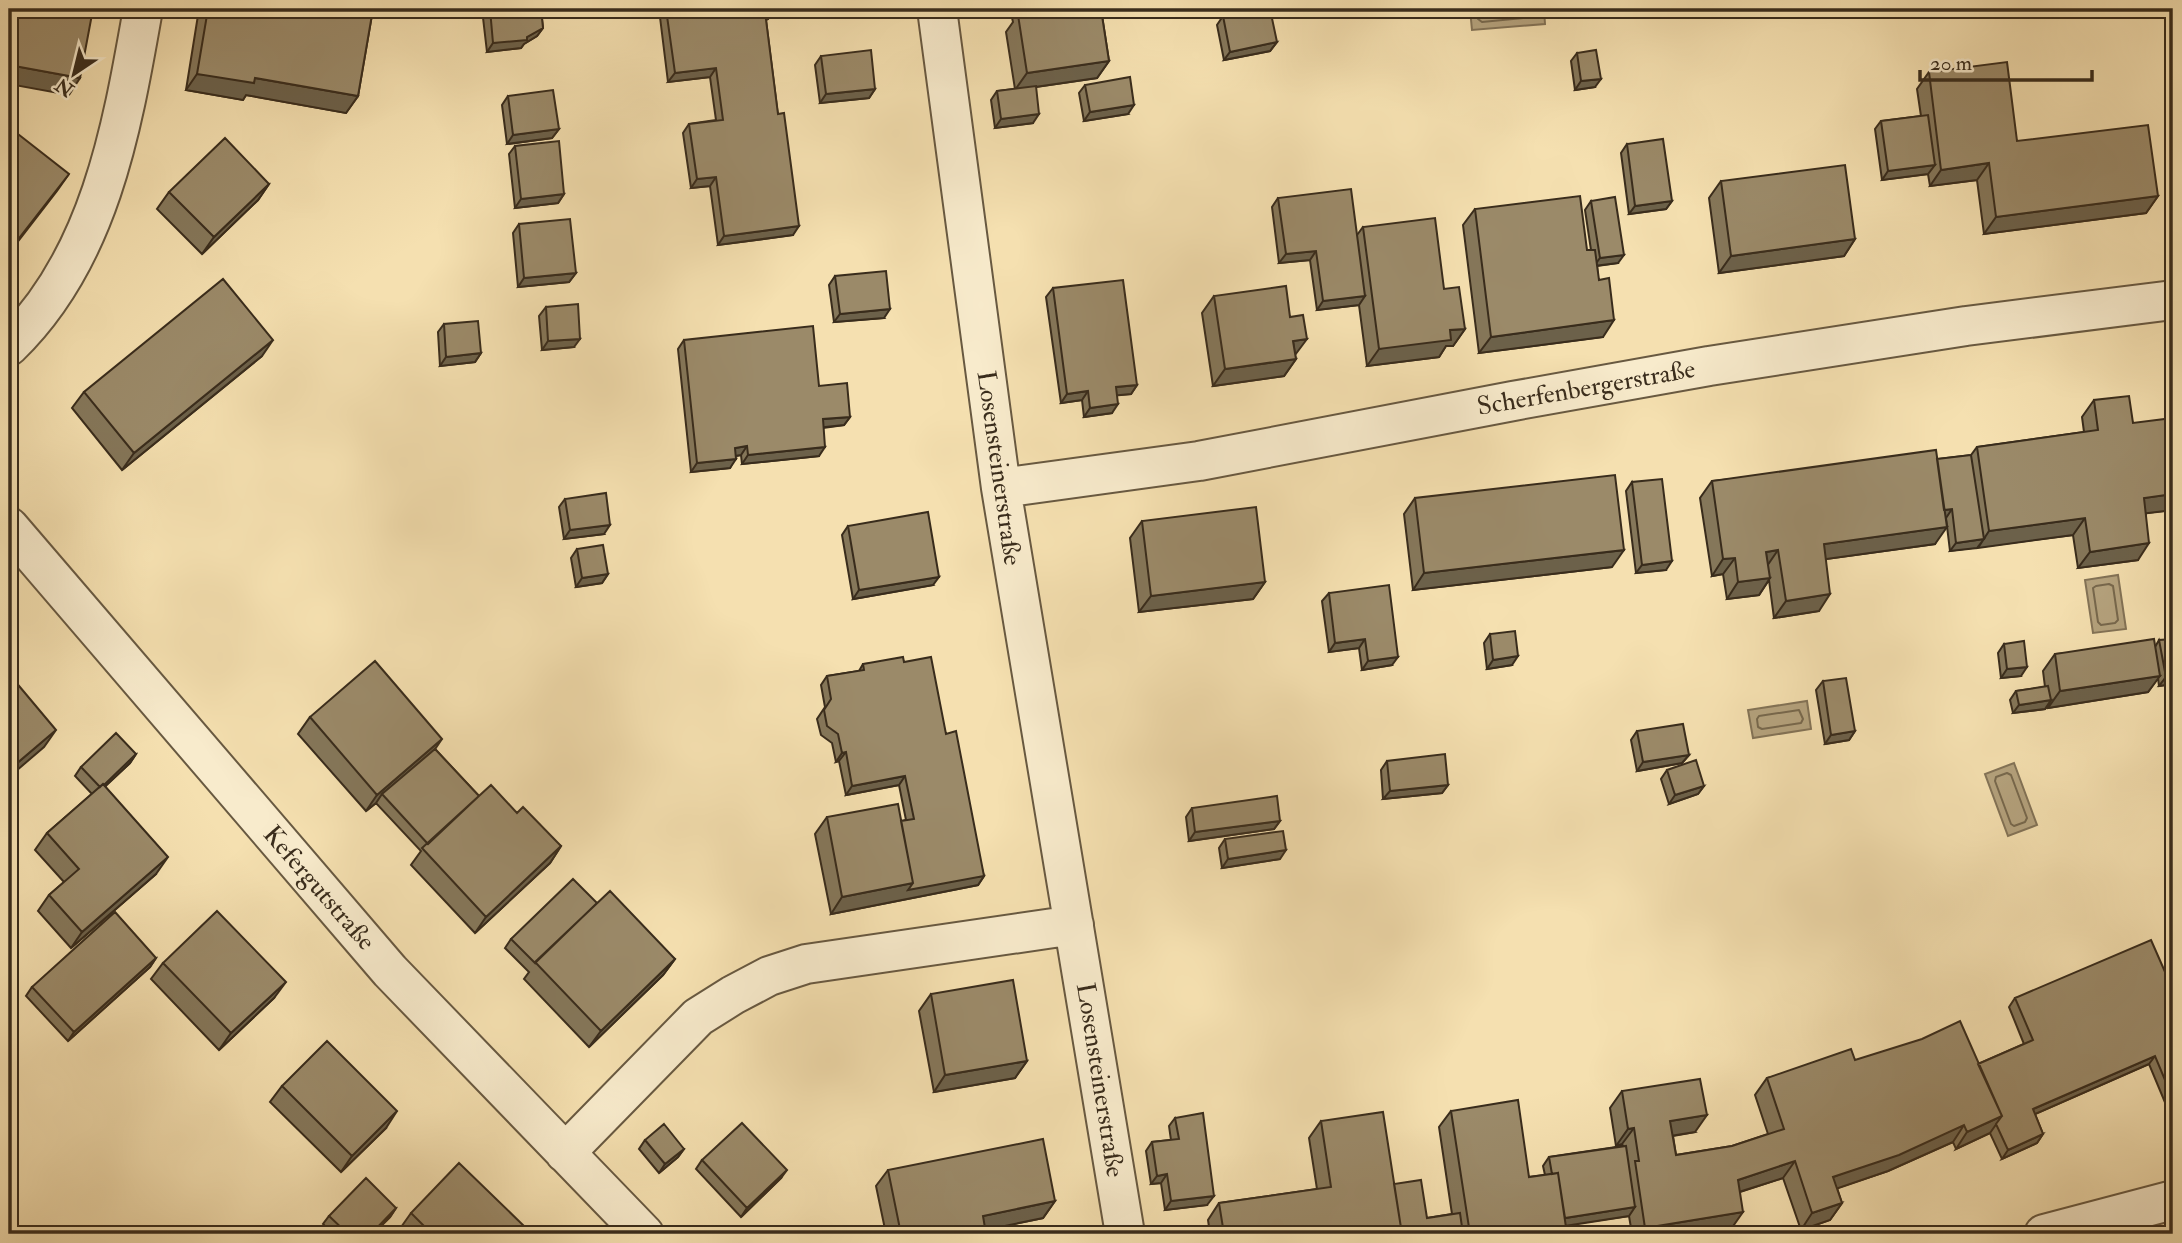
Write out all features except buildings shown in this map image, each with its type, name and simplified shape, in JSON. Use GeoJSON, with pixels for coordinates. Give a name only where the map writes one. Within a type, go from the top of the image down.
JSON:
{"type":"FeatureCollection","features":[{"type":"Feature","properties":{"kind":"street"},"geometry":{"type":"LineString","coordinates":[[9,346],[51,295],[92,218],[125,111],[143,9]]}},
{"type":"Feature","properties":{"kind":"street","name":"Losensteinerstraße"},"geometry":{"type":"LineString","coordinates":[[937,9],[1001,488],[1125,1234]]}},
{"type":"Feature","properties":{"kind":"street","name":"Scherfenbergerstraße"},"geometry":{"type":"LineString","coordinates":[[1001,488],[1199,461],[1709,366],[1966,326],[2173,300]]}},
{"type":"Feature","properties":{"kind":"street","name":"Kefergutstraße"},"geometry":{"type":"LineString","coordinates":[[9,527],[390,971],[565,1153],[634,1231]]}},
{"type":"Feature","properties":{"kind":"street"},"geometry":{"type":"LineString","coordinates":[[565,1153],[698,1017],[769,976],[806,964],[1074,925]]}},
{"type":"Feature","properties":{"kind":"street"},"geometry":{"type":"LineString","coordinates":[[2044,1234],[2173,1200]]}},
{"type":"Feature","properties":{"kind":"water"},"geometry":{"type":"Polygon","coordinates":[[[1470,9],[1544,9],[1545,24],[1472,30],[1470,9]]]}},
{"type":"Feature","properties":{"kind":"water"},"geometry":{"type":"Polygon","coordinates":[[[2118,575],[2126,629],[2093,633],[2085,580],[2118,575]]]}},
{"type":"Feature","properties":{"kind":"water"},"geometry":{"type":"Polygon","coordinates":[[[1807,701],[1811,729],[1753,738],[1748,710],[1807,701]]]}},
{"type":"Feature","properties":{"kind":"water"},"geometry":{"type":"Polygon","coordinates":[[[2014,763],[2037,825],[2008,836],[1985,774],[2014,763]]]}}]}
